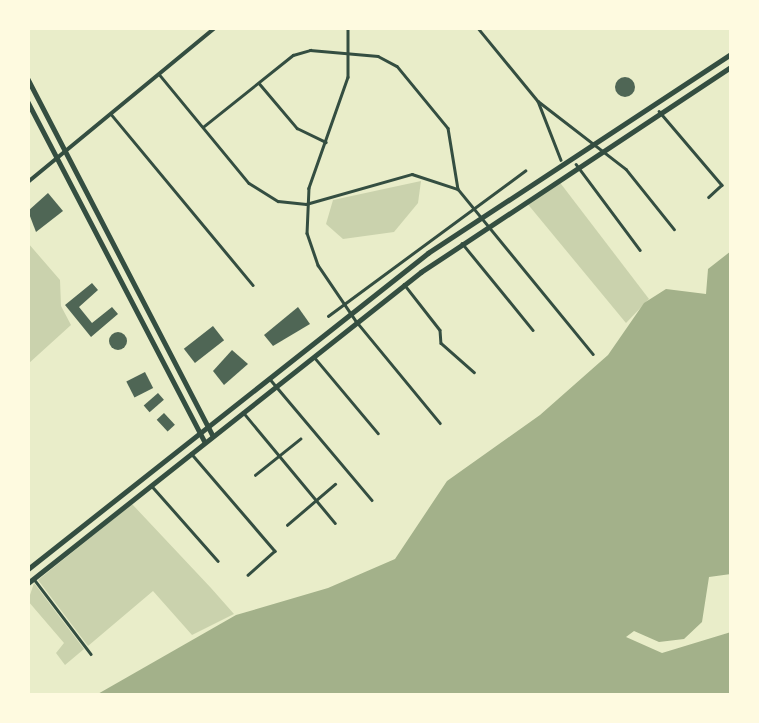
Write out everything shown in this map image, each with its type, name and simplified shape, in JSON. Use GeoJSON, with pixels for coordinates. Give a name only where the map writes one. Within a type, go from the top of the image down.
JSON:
{"type":"FeatureCollection","features":[{"type":"Feature","properties":{"kind":"main road"},"geometry":{"type":"LineString","coordinates":[[28,569],[353,310],[479,216],[592,139],[731,54]]}},
{"type":"Feature","properties":{"kind":"main road"},"geometry":{"type":"LineString","coordinates":[[28,583],[404,284],[576,164],[731,67]]}},
{"type":"Feature","properties":{"kind":"main road"},"geometry":{"type":"LineString","coordinates":[[28,79],[213,436]]}},
{"type":"Feature","properties":{"kind":"main road"},"geometry":{"type":"LineString","coordinates":[[688,80],[694,89]]}},
{"type":"Feature","properties":{"kind":"main road"},"geometry":{"type":"LineString","coordinates":[[28,102],[205,442]]}},
{"type":"Feature","properties":{"kind":"street"},"geometry":{"type":"LineString","coordinates":[[28,182],[215,28]]}},
{"type":"Feature","properties":{"kind":"street"},"geometry":{"type":"LineString","coordinates":[[348,28],[350,53],[346,85],[306,204],[313,255],[353,310],[356,321],[440,423]]}},
{"type":"Feature","properties":{"kind":"street"},"geometry":{"type":"LineString","coordinates":[[478,28],[538,101],[592,139],[599,149],[626,169],[674,229]]}},
{"type":"Feature","properties":{"kind":"street"},"geometry":{"type":"LineString","coordinates":[[203,127],[258,82],[302,52],[350,53],[389,60],[443,121],[453,139],[458,189]]}},
{"type":"Feature","properties":{"kind":"street"},"geometry":{"type":"LineString","coordinates":[[159,74],[257,190],[306,204],[412,174],[458,189],[474,208],[484,227],[593,354]]}},
{"type":"Feature","properties":{"kind":"street"},"geometry":{"type":"LineString","coordinates":[[258,82],[297,128],[326,142]]}},
{"type":"Feature","properties":{"kind":"street"},"geometry":{"type":"LineString","coordinates":[[538,101],[561,160]]}},
{"type":"Feature","properties":{"kind":"street"},"geometry":{"type":"LineString","coordinates":[[659,111],[722,185],[709,197]]}},
{"type":"Feature","properties":{"kind":"street"},"geometry":{"type":"LineString","coordinates":[[111,114],[253,285]]}},
{"type":"Feature","properties":{"kind":"street"},"geometry":{"type":"LineString","coordinates":[[576,164],[640,250]]}},
{"type":"Feature","properties":{"kind":"street"},"geometry":{"type":"LineString","coordinates":[[328,316],[525,171]]}},
{"type":"Feature","properties":{"kind":"street"},"geometry":{"type":"LineString","coordinates":[[461,243],[533,330]]}},
{"type":"Feature","properties":{"kind":"street"},"geometry":{"type":"LineString","coordinates":[[404,284],[440,330],[440,340],[452,356],[474,372]]}},
{"type":"Feature","properties":{"kind":"street"},"geometry":{"type":"LineString","coordinates":[[313,356],[378,433]]}},
{"type":"Feature","properties":{"kind":"street"},"geometry":{"type":"LineString","coordinates":[[268,377],[372,500]]}},
{"type":"Feature","properties":{"kind":"street"},"geometry":{"type":"LineString","coordinates":[[243,412],[335,523]]}},
{"type":"Feature","properties":{"kind":"street"},"geometry":{"type":"LineString","coordinates":[[255,475],[300,439]]}},
{"type":"Feature","properties":{"kind":"street"},"geometry":{"type":"LineString","coordinates":[[191,453],[275,551],[248,575]]}},
{"type":"Feature","properties":{"kind":"street"},"geometry":{"type":"LineString","coordinates":[[287,525],[335,484]]}},
{"type":"Feature","properties":{"kind":"street"},"geometry":{"type":"LineString","coordinates":[[151,485],[218,561]]}},
{"type":"Feature","properties":{"kind":"street"},"geometry":{"type":"LineString","coordinates":[[34,579],[91,654]]}},
{"type":"Feature","properties":{"kind":"shaded area"},"geometry":{"type":"Polygon","coordinates":[[[558,180],[649,299],[626,323],[526,202],[558,180]]]}},
{"type":"Feature","properties":{"kind":"shaded area"},"geometry":{"type":"Polygon","coordinates":[[[421,181],[418,203],[394,232],[343,239],[326,224],[333,200],[421,181]]]}},
{"type":"Feature","properties":{"kind":"shaded area"},"geometry":{"type":"Polygon","coordinates":[[[28,243],[60,280],[61,306],[71,325],[28,364],[28,243]]]}},
{"type":"Feature","properties":{"kind":"shaded area"},"geometry":{"type":"Polygon","coordinates":[[[731,251],[731,574],[709,577],[702,622],[684,639],[659,642],[634,631],[626,637],[662,653],[731,632],[731,695],[96,695],[236,615],[328,588],[395,559],[447,481],[540,415],[608,355],[644,303],[666,289],[706,294],[708,269],[731,251]]]}},
{"type":"Feature","properties":{"kind":"shaded area"},"geometry":{"type":"Polygon","coordinates":[[[132,504],[234,614],[192,635],[153,591],[88,646],[38,580],[132,504]]]}},
{"type":"Feature","properties":{"kind":"shaded area"},"geometry":{"type":"Polygon","coordinates":[[[34,583],[84,649],[65,665],[56,653],[64,643],[28,601],[34,583]]]}},
{"type":"Feature","properties":{"kind":"building"},"geometry":{"type":"Polygon","coordinates":[[[625,77],[632,80],[635,87],[632,94],[625,97],[618,94],[615,87],[618,80],[625,77]]]}},
{"type":"Feature","properties":{"kind":"building"},"geometry":{"type":"Polygon","coordinates":[[[48,193],[63,211],[36,232],[28,211],[48,193]]]}},
{"type":"Feature","properties":{"kind":"building"},"geometry":{"type":"Polygon","coordinates":[[[92,283],[98,290],[79,307],[92,323],[112,307],[118,314],[91,337],[65,305],[92,283]]]}},
{"type":"Feature","properties":{"kind":"building"},"geometry":{"type":"Polygon","coordinates":[[[298,307],[310,324],[273,346],[264,335],[298,307]]]}},
{"type":"Feature","properties":{"kind":"building"},"geometry":{"type":"Polygon","coordinates":[[[213,326],[224,340],[195,363],[184,349],[213,326]]]}},
{"type":"Feature","properties":{"kind":"building"},"geometry":{"type":"Polygon","coordinates":[[[118,332],[124,335],[127,341],[124,347],[118,350],[112,347],[109,341],[112,335],[118,332]]]}},
{"type":"Feature","properties":{"kind":"building"},"geometry":{"type":"Polygon","coordinates":[[[232,350],[248,364],[224,385],[213,371],[232,350]]]}},
{"type":"Feature","properties":{"kind":"building"},"geometry":{"type":"Polygon","coordinates":[[[145,372],[153,388],[134,398],[126,382],[145,372]]]}},
{"type":"Feature","properties":{"kind":"building"},"geometry":{"type":"Polygon","coordinates":[[[158,393],[164,400],[150,412],[144,405],[158,393]]]}},
{"type":"Feature","properties":{"kind":"building"},"geometry":{"type":"Polygon","coordinates":[[[164,413],[175,425],[168,432],[157,420],[164,413]]]}}]}
